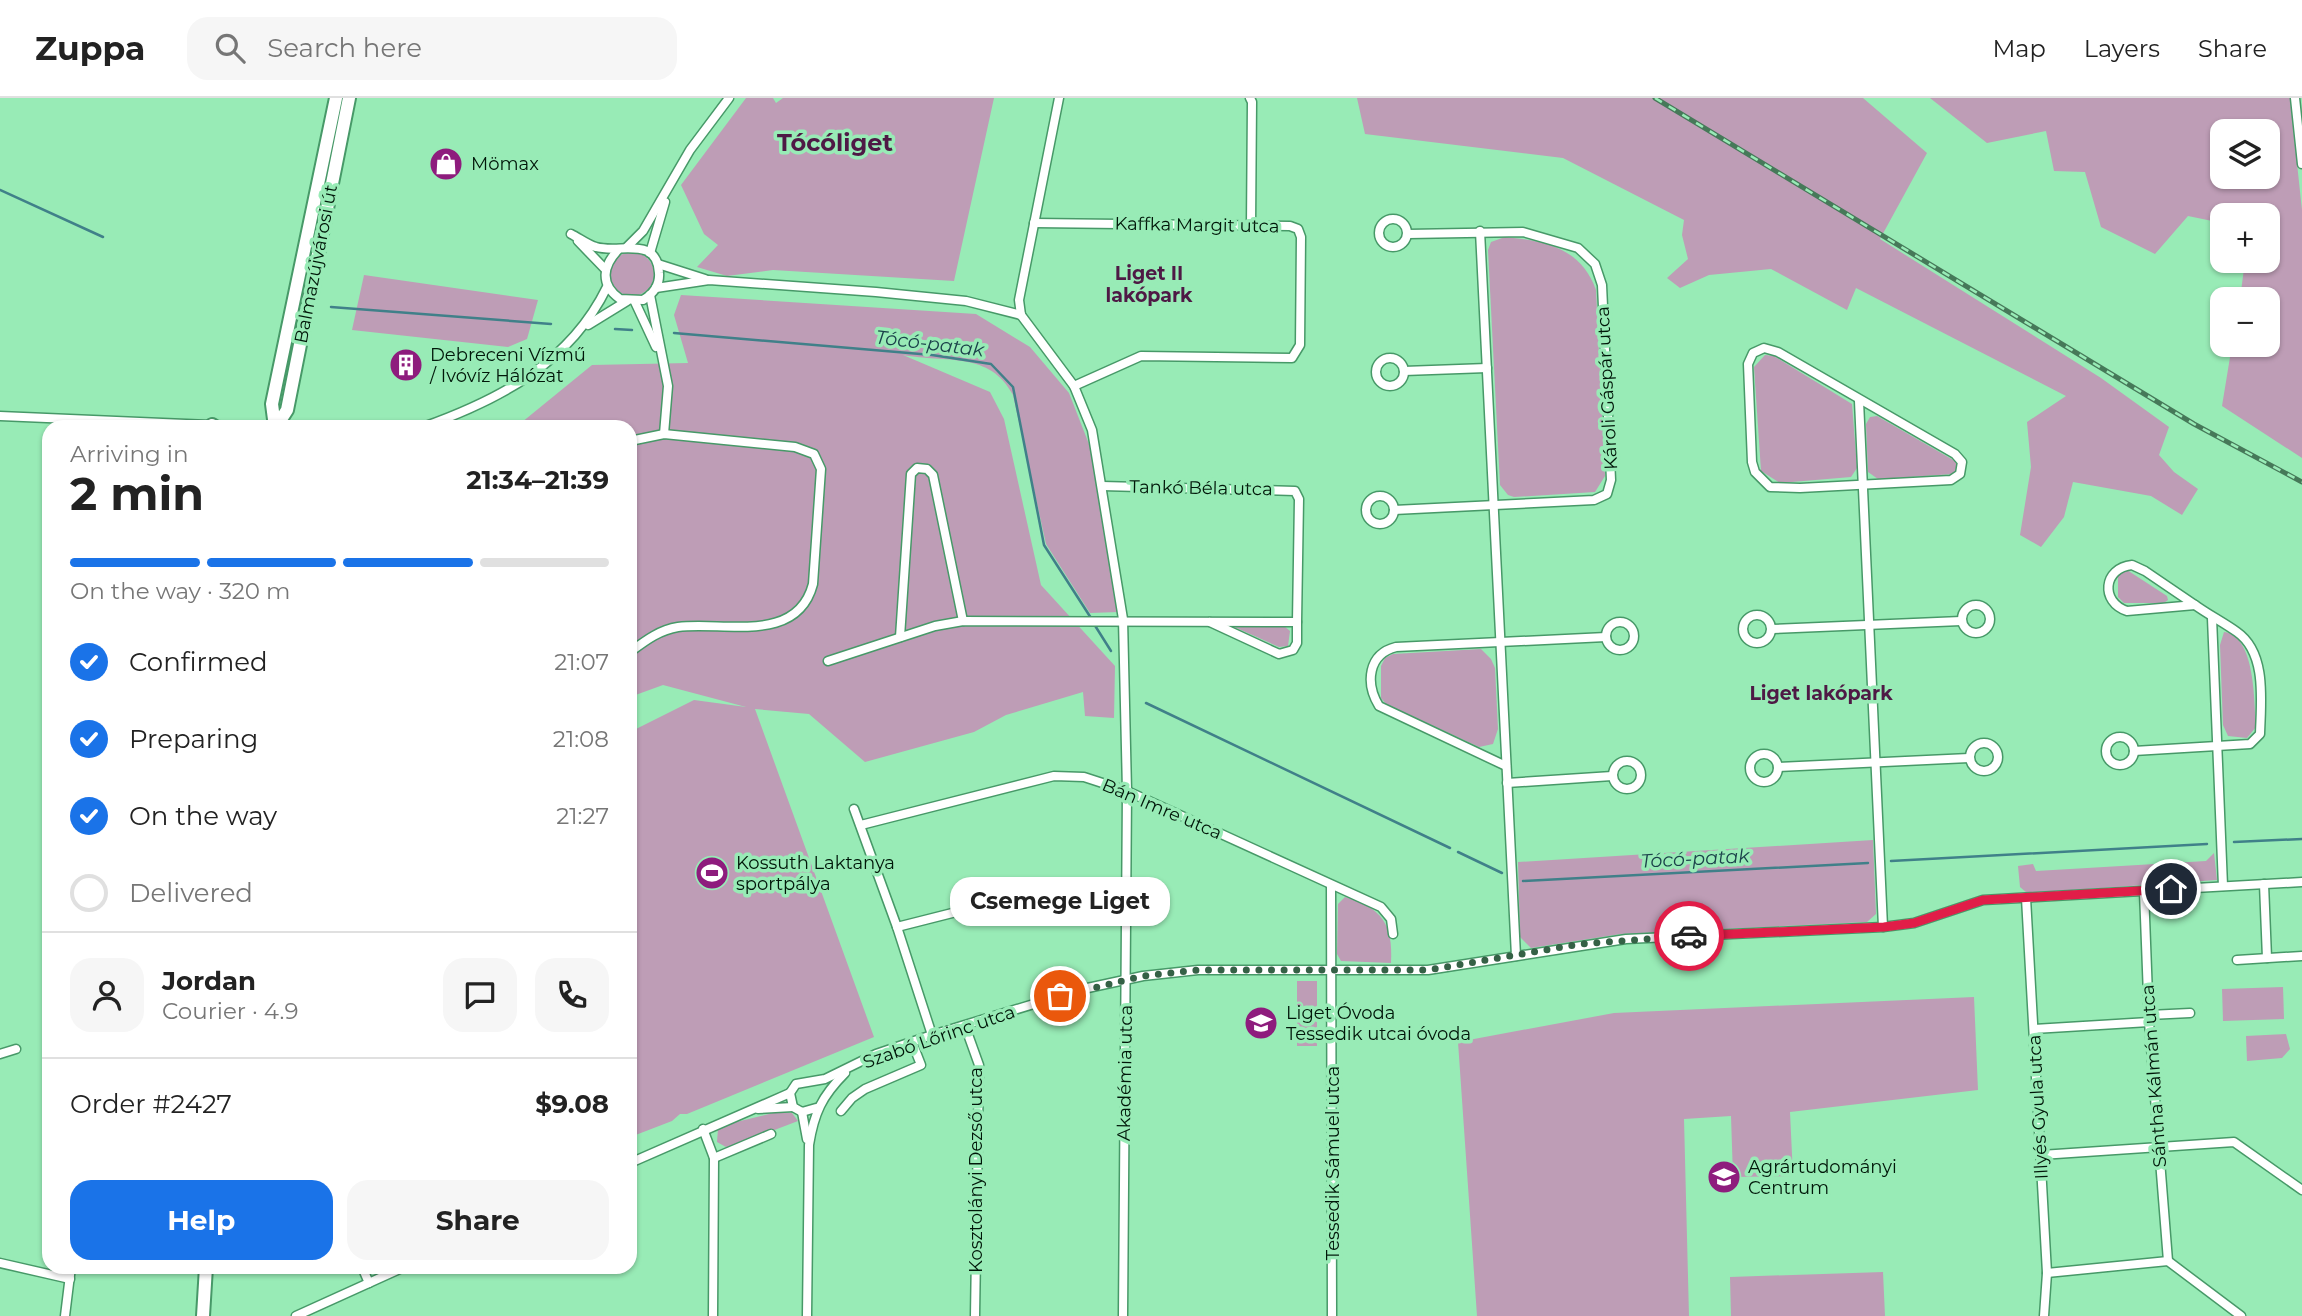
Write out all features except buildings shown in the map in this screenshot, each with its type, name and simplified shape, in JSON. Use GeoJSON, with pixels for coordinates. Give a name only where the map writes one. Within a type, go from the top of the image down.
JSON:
{"type":"FeatureCollection","features":[{"type":"Feature","properties":{"kind":"main road","name":"Balmazújvárosi út"},"geometry":{"type":"LineString","coordinates":[[275,420],[272,404],[336,98]]}},
{"type":"Feature","properties":{"kind":"main road","name":"Balmazújvárosi út"},"geometry":{"type":"LineString","coordinates":[[281,420],[287,410],[349,98]]}},
{"type":"Feature","properties":{"kind":"main road"},"geometry":{"type":"LineString","coordinates":[[203,1316],[206,1274]]}},
{"type":"Feature","properties":{"kind":"street"},"geometry":{"type":"LineString","coordinates":[[662,360],[631,302],[613,294],[607,287],[605,269],[608,260],[643,231],[670,189],[690,149],[729,98]]}},
{"type":"Feature","properties":{"kind":"street"},"geometry":{"type":"LineString","coordinates":[[658,264],[709,280],[966,300],[1021,316],[1019,300],[1059,98]]}},
{"type":"Feature","properties":{"kind":"street"},"geometry":{"type":"LineString","coordinates":[[1250,98],[1251,225]]}},
{"type":"Feature","properties":{"kind":"street"},"geometry":{"type":"LineString","coordinates":[[2295,98],[2302,164]]}},
{"type":"Feature","properties":{"kind":"street"},"geometry":{"type":"LineString","coordinates":[[650,253],[670,189]]}},
{"type":"Feature","properties":{"kind":"street","name":"Kaffka Margit utca"},"geometry":{"type":"LineString","coordinates":[[1034,223],[1290,226],[1298,229],[1301,237],[1300,345],[1292,358],[1141,356],[1074,386]]}},
{"type":"Feature","properties":{"kind":"street"},"geometry":{"type":"LineString","coordinates":[[1480,231],[1516,956],[1626,939],[1884,927],[1914,923],[1983,900],[2302,882]]}},
{"type":"Feature","properties":{"kind":"street","name":"Károli Gáspár utca"},"geometry":{"type":"LineString","coordinates":[[1394,510],[1594,500],[1607,494],[1611,480],[1602,285],[1595,264],[1578,248],[1523,232],[1408,234]]}},
{"type":"Feature","properties":{"kind":"street"},"geometry":{"type":"LineString","coordinates":[[605,269],[571,234],[596,247],[642,248],[650,253],[658,264],[659,279],[653,291],[668,386],[664,434]]}},
{"type":"Feature","properties":{"kind":"street"},"geometry":{"type":"LineString","coordinates":[[442,420],[482,405],[509,391],[558,355],[580,331],[605,312],[653,291],[709,280]]}},
{"type":"Feature","properties":{"kind":"street"},"geometry":{"type":"LineString","coordinates":[[580,331],[607,287]]}},
{"type":"Feature","properties":{"kind":"street","name":"Akadémia utca"},"geometry":{"type":"LineString","coordinates":[[1021,316],[1074,386],[1091,430],[1123,619],[1127,791],[1124,885],[1124,1316]]}},
{"type":"Feature","properties":{"kind":"street"},"geometry":{"type":"LineString","coordinates":[[1771,349],[1859,401],[1955,454],[1962,466],[1960,474],[1951,480],[1779,489],[1762,481],[1752,462],[1750,358],[1758,350],[1771,349]]}},
{"type":"Feature","properties":{"kind":"street"},"geometry":{"type":"LineString","coordinates":[[1404,371],[1487,368]]}},
{"type":"Feature","properties":{"kind":"street"},"geometry":{"type":"LineString","coordinates":[[1859,401],[1884,927]]}},
{"type":"Feature","properties":{"kind":"street"},"geometry":{"type":"LineString","coordinates":[[0,416],[86,420]]}},
{"type":"Feature","properties":{"kind":"street"},"geometry":{"type":"LineString","coordinates":[[637,440],[664,434],[795,447],[814,454],[821,469],[813,584],[804,605],[784,619],[752,628],[680,627],[648,638],[637,647]]}},
{"type":"Feature","properties":{"kind":"street"},"geometry":{"type":"LineString","coordinates":[[900,637],[911,474],[918,468],[927,469],[933,475],[963,621]]}},
{"type":"Feature","properties":{"kind":"street","name":"Tankó Béla utca"},"geometry":{"type":"LineString","coordinates":[[1102,486],[1294,491],[1299,499],[1297,643],[1293,650],[1279,654],[1208,621]]}},
{"type":"Feature","properties":{"kind":"street"},"geometry":{"type":"LineString","coordinates":[[2134,751],[2250,744],[2260,734],[2258,666],[2252,648],[2238,633],[2139,567],[2125,566],[2118,569],[2108,582],[2108,590],[2114,604],[2127,611],[2195,605]]}},
{"type":"Feature","properties":{"kind":"street"},"geometry":{"type":"LineString","coordinates":[[2212,618],[2223,886]]}},
{"type":"Feature","properties":{"kind":"street","name":"Tankó Béla utca"},"geometry":{"type":"LineString","coordinates":[[828,661],[900,637],[963,621],[1123,619],[1297,622]]}},
{"type":"Feature","properties":{"kind":"street"},"geometry":{"type":"LineString","coordinates":[[1772,629],[1961,621]]}},
{"type":"Feature","properties":{"kind":"street"},"geometry":{"type":"LineString","coordinates":[[1506,766],[1385,709],[1373,695],[1370,684],[1375,660],[1384,650],[1396,647],[1606,637]]}},
{"type":"Feature","properties":{"kind":"street"},"geometry":{"type":"LineString","coordinates":[[1778,767],[1969,758]]}},
{"type":"Feature","properties":{"kind":"street","name":"Bán Imre utca"},"geometry":{"type":"LineString","coordinates":[[861,825],[1054,776],[1084,777],[1127,791],[1381,907],[1391,919],[1393,934]]}},
{"type":"Feature","properties":{"kind":"street"},"geometry":{"type":"LineString","coordinates":[[1507,783],[1612,776]]}},
{"type":"Feature","properties":{"kind":"street"},"geometry":{"type":"LineString","coordinates":[[854,809],[897,927],[932,1035]]}},
{"type":"Feature","properties":{"kind":"street"},"geometry":{"type":"LineString","coordinates":[[2264,884],[2267,958]]}},
{"type":"Feature","properties":{"kind":"street"},"geometry":{"type":"LineString","coordinates":[[897,927],[1063,886],[1124,885]]}},
{"type":"Feature","properties":{"kind":"street","name":"Tessedik Sámuel utca"},"geometry":{"type":"LineString","coordinates":[[1332,885],[1332,1316]]}},
{"type":"Feature","properties":{"kind":"street","name":"Sántha Kálmán utca"},"geometry":{"type":"LineString","coordinates":[[2144,891],[2149,1019],[2168,1261]]}},
{"type":"Feature","properties":{"kind":"street","name":"Illyés Gyula utca"},"geometry":{"type":"LineString","coordinates":[[2026,898],[2047,1273],[2044,1316]]}},
{"type":"Feature","properties":{"kind":"street","name":"Szabó Lőrinc utca"},"geometry":{"type":"LineString","coordinates":[[811,1083],[850,1069],[876,1054],[932,1035],[1126,979],[1198,970],[1445,968],[1516,956]]}},
{"type":"Feature","properties":{"kind":"street"},"geometry":{"type":"LineString","coordinates":[[2237,960],[2302,956]]}},
{"type":"Feature","properties":{"kind":"street"},"geometry":{"type":"LineString","coordinates":[[2034,1029],[2190,1013]]}},
{"type":"Feature","properties":{"kind":"street","name":"Kosztolányi Dezső utca"},"geometry":{"type":"LineString","coordinates":[[965,1026],[979,1065],[975,1316]]}},
{"type":"Feature","properties":{"kind":"street"},"geometry":{"type":"LineString","coordinates":[[841,1111],[852,1098],[865,1089],[920,1065],[912,1042]]}},
{"type":"Feature","properties":{"kind":"street"},"geometry":{"type":"LineString","coordinates":[[0,1054],[16,1049]]}},
{"type":"Feature","properties":{"kind":"street","name":"Szabó Lőrinc utca"},"geometry":{"type":"LineString","coordinates":[[821,1099],[850,1069]]}},
{"type":"Feature","properties":{"kind":"street"},"geometry":{"type":"LineString","coordinates":[[637,1160],[790,1093],[801,1082],[811,1083],[819,1089],[821,1099],[816,1108],[809,1145],[807,1316]]}},
{"type":"Feature","properties":{"kind":"street"},"geometry":{"type":"LineString","coordinates":[[790,1093],[793,1107]]}},
{"type":"Feature","properties":{"kind":"street"},"geometry":{"type":"LineString","coordinates":[[752,1109],[793,1107],[802,1112],[816,1108]]}},
{"type":"Feature","properties":{"kind":"street"},"geometry":{"type":"LineString","coordinates":[[802,1112],[809,1145]]}},
{"type":"Feature","properties":{"kind":"street"},"geometry":{"type":"LineString","coordinates":[[703,1129],[714,1158],[713,1316]]}},
{"type":"Feature","properties":{"kind":"street"},"geometry":{"type":"LineString","coordinates":[[714,1158],[771,1134]]}},
{"type":"Feature","properties":{"kind":"street"},"geometry":{"type":"LineString","coordinates":[[2040,1155],[2234,1142],[2302,1190]]}},
{"type":"Feature","properties":{"kind":"street"},"geometry":{"type":"LineString","coordinates":[[2047,1273],[2168,1261],[2241,1316]]}},
{"type":"Feature","properties":{"kind":"street"},"geometry":{"type":"LineString","coordinates":[[0,1263],[42,1273]]}},
{"type":"Feature","properties":{"kind":"street"},"geometry":{"type":"LineString","coordinates":[[48,1274],[70,1279]]}},
{"type":"Feature","properties":{"kind":"street"},"geometry":{"type":"LineString","coordinates":[[65,1316],[70,1274]]}},
{"type":"Feature","properties":{"kind":"street"},"geometry":{"type":"LineString","coordinates":[[365,1274],[369,1283]]}},
{"type":"Feature","properties":{"kind":"street"},"geometry":{"type":"LineString","coordinates":[[296,1316],[389,1274]]}},
{"type":"Feature","properties":{"kind":"shaded area"},"geometry":{"type":"Polygon","coordinates":[[[746,98],[773,98],[776,103],[783,98],[994,98],[954,281],[773,270],[727,276],[697,267],[718,245],[704,234],[681,185],[746,98]]]}},
{"type":"Feature","properties":{"kind":"shaded area"},"geometry":{"type":"Polygon","coordinates":[[[1357,98],[1863,98],[1927,153],[1880,239],[2101,378],[2169,427],[2159,455],[2174,472],[2198,489],[2182,515],[2151,496],[2073,482],[2064,517],[2041,547],[2020,535],[2031,467],[2027,422],[2066,396],[1856,288],[1847,310],[1771,269],[1709,275],[1680,288],[1667,278],[1688,259],[1682,235],[1684,220],[1563,158],[1365,134],[1357,98]]]}},
{"type":"Feature","properties":{"kind":"shaded area"},"geometry":{"type":"Polygon","coordinates":[[[1930,98],[2290,98],[2302,210],[2302,458],[2222,406],[2230,357],[2280,357],[2280,287],[2242,287],[2243,273],[2280,273],[2280,203],[2210,203],[2210,221],[2188,216],[2155,254],[2101,227],[2085,172],[2054,171],[2046,131],[1987,143],[1930,98]]]}},
{"type":"Feature","properties":{"kind":"shaded area"},"geometry":{"type":"Polygon","coordinates":[[[1505,237],[1548,244],[1560,249],[1581,265],[1596,290],[1605,476],[1595,492],[1514,497],[1508,495],[1500,485],[1488,250],[1491,242],[1505,237]]]}},
{"type":"Feature","properties":{"kind":"shaded area"},"geometry":{"type":"Polygon","coordinates":[[[632,252],[641,253],[648,258],[653,265],[653,283],[648,290],[641,295],[632,296],[623,295],[616,290],[611,283],[610,274],[611,265],[616,258],[623,253],[632,252]]]}},
{"type":"Feature","properties":{"kind":"shaded area"},"geometry":{"type":"Polygon","coordinates":[[[364,275],[538,300],[527,339],[508,347],[352,330],[364,275]]]}},
{"type":"Feature","properties":{"kind":"shaded area"},"geometry":{"type":"Polygon","coordinates":[[[681,295],[976,314],[1030,347],[1069,393],[1096,462],[1119,612],[1090,613],[1046,544],[1013,395],[1003,381],[992,371],[979,365],[903,355],[990,392],[1004,419],[1041,585],[1115,666],[1114,718],[1085,716],[1083,692],[1006,715],[974,732],[865,762],[809,714],[755,709],[874,1037],[687,1114],[680,1114],[672,1121],[637,1134],[637,728],[694,700],[746,707],[663,685],[637,694],[637,420],[525,420],[592,365],[688,363],[674,315],[681,295]]]}},
{"type":"Feature","properties":{"kind":"shaded area"},"geometry":{"type":"Polygon","coordinates":[[[1765,355],[1774,356],[1852,404],[1857,468],[1851,477],[1780,483],[1761,471],[1754,367],[1765,355]]]}},
{"type":"Feature","properties":{"kind":"shaded area"},"geometry":{"type":"Polygon","coordinates":[[[1877,416],[1955,461],[1957,465],[1954,474],[1878,479],[1868,472],[1866,424],[1870,417],[1877,416]]]}},
{"type":"Feature","properties":{"kind":"shaded area"},"geometry":{"type":"Polygon","coordinates":[[[2127,570],[2167,596],[2168,600],[2164,603],[2124,603],[2118,597],[2118,575],[2127,570]]]}},
{"type":"Feature","properties":{"kind":"shaded area"},"geometry":{"type":"Polygon","coordinates":[[[1232,626],[1284,626],[1290,631],[1288,646],[1279,647],[1232,626]]]}},
{"type":"Feature","properties":{"kind":"shaded area"},"geometry":{"type":"Polygon","coordinates":[[[2224,632],[2234,636],[2248,657],[2256,727],[2247,738],[2228,736],[2223,725],[2220,645],[2224,632]]]}},
{"type":"Feature","properties":{"kind":"shaded area"},"geometry":{"type":"Polygon","coordinates":[[[1481,649],[1491,659],[1495,668],[1498,729],[1493,744],[1479,747],[1386,704],[1381,698],[1381,666],[1385,658],[1393,654],[1481,649]]]}},
{"type":"Feature","properties":{"kind":"shaded area"},"geometry":{"type":"Polygon","coordinates":[[[1873,840],[1876,914],[1867,922],[1621,934],[1531,948],[1520,937],[1518,862],[1873,840]]]}},
{"type":"Feature","properties":{"kind":"shaded area"},"geometry":{"type":"Polygon","coordinates":[[[2214,853],[2217,880],[2027,893],[2020,887],[2018,866],[2033,864],[2036,871],[2206,861],[2214,853]]]}},
{"type":"Feature","properties":{"kind":"shaded area"},"geometry":{"type":"Polygon","coordinates":[[[1345,897],[1368,906],[1383,919],[1390,938],[1391,963],[1341,961],[1337,954],[1338,904],[1345,897]]]}},
{"type":"Feature","properties":{"kind":"shaded area"},"geometry":{"type":"Polygon","coordinates":[[[1297,981],[1317,981],[1317,1046],[1297,1046],[1297,981]]]}},
{"type":"Feature","properties":{"kind":"shaded area"},"geometry":{"type":"Polygon","coordinates":[[[2283,987],[2284,1019],[2223,1021],[2222,989],[2283,987]]]}},
{"type":"Feature","properties":{"kind":"shaded area","name":"Agrártudományi Centrum"},"geometry":{"type":"Polygon","coordinates":[[[1974,997],[1978,1090],[1790,1112],[1793,1176],[1733,1177],[1731,1116],[1684,1119],[1689,1316],[1477,1316],[1458,1042],[1614,1013],[1974,997]]]}},
{"type":"Feature","properties":{"kind":"shaded area"},"geometry":{"type":"Polygon","coordinates":[[[2286,1034],[2290,1049],[2282,1058],[2247,1061],[2246,1036],[2286,1034]]]}},
{"type":"Feature","properties":{"kind":"shaded area"},"geometry":{"type":"Polygon","coordinates":[[[777,1112],[792,1113],[798,1121],[732,1146],[726,1147],[717,1142],[718,1129],[724,1125],[777,1112]]]}},
{"type":"Feature","properties":{"kind":"shaded area"},"geometry":{"type":"Polygon","coordinates":[[[1883,1272],[1885,1316],[1731,1316],[1730,1277],[1883,1272]]]}},
{"type":"Feature","properties":{"kind":"waterway"},"geometry":{"type":"LineString","coordinates":[[0,190],[103,237]]}},
{"type":"Feature","properties":{"kind":"waterway","name":"Tócó-patak"},"geometry":{"type":"LineString","coordinates":[[331,307],[551,324]]}},
{"type":"Feature","properties":{"kind":"waterway","name":"Tócó-patak"},"geometry":{"type":"LineString","coordinates":[[615,329],[632,330]]}},
{"type":"Feature","properties":{"kind":"waterway","name":"Tócó-patak"},"geometry":{"type":"LineString","coordinates":[[674,333],[932,355],[991,364],[1013,387],[1044,545],[1091,618]]}},
{"type":"Feature","properties":{"kind":"waterway","name":"Tócó-patak"},"geometry":{"type":"LineString","coordinates":[[1094,624],[1111,651]]}},
{"type":"Feature","properties":{"kind":"waterway","name":"Tócó-patak"},"geometry":{"type":"LineString","coordinates":[[1146,703],[1450,848]]}},
{"type":"Feature","properties":{"kind":"waterway","name":"Tócó-patak"},"geometry":{"type":"LineString","coordinates":[[2234,842],[2302,839]]}},
{"type":"Feature","properties":{"kind":"waterway","name":"Tócó-patak"},"geometry":{"type":"LineString","coordinates":[[1891,861],[2207,844]]}},
{"type":"Feature","properties":{"kind":"waterway","name":"Tócó-patak"},"geometry":{"type":"LineString","coordinates":[[1458,852],[1502,873]]}},
{"type":"Feature","properties":{"kind":"waterway","name":"Tócó-patak"},"geometry":{"type":"LineString","coordinates":[[1523,881],[1868,863]]}},
{"type":"Feature","properties":{"kind":"railway"},"geometry":{"type":"LineString","coordinates":[[1655,98],[2194,424],[2302,482]]}},
{"type":"Feature","properties":{"kind":"way so far"},"geometry":{"type":"LineString","coordinates":[[1060,996],[1143,976],[1198,970],[1428,970],[1580,944],[1689,936]]}},
{"type":"Feature","properties":{"kind":"place","name":"Mömax"},"geometry":{"type":"Point","coordinates":[446,164]}},
{"type":"Feature","properties":{"kind":"place","name":"Debreceni Vízmű / Ivóvíz Hálózat"},"geometry":{"type":"Point","coordinates":[406,365]}},
{"type":"Feature","properties":{"kind":"place","name":"Kossuth Laktanya sportpálya"},"geometry":{"type":"Point","coordinates":[712,873]}},
{"type":"Feature","properties":{"kind":"place","name":"Csemege Liget"},"geometry":{"type":"Point","coordinates":[1060,996]}},
{"type":"Feature","properties":{"kind":"place","name":"Liget Óvoda Tessedik utcai óvoda"},"geometry":{"type":"Point","coordinates":[1261,1023]}},
{"type":"Feature","properties":{"kind":"place","name":"Agrártudományi Centrum"},"geometry":{"type":"Point","coordinates":[1724,1177]}},
{"type":"Feature","properties":{"kind":"district","name":"Tócóliget"},"geometry":{"type":"Point","coordinates":[835,143]}},
{"type":"Feature","properties":{"kind":"district","name":"Liget II lakópark"},"geometry":{"type":"Point","coordinates":[1149,284]}},
{"type":"Feature","properties":{"kind":"district","name":"Liget lakópark"},"geometry":{"type":"Point","coordinates":[1821,693]}},
{"type":"Feature","properties":{"kind":"route"},"geometry":{"type":"LineString","coordinates":[[1689,936],[1884,927],[1914,923],[1983,900],[2171,889]]}}]}
